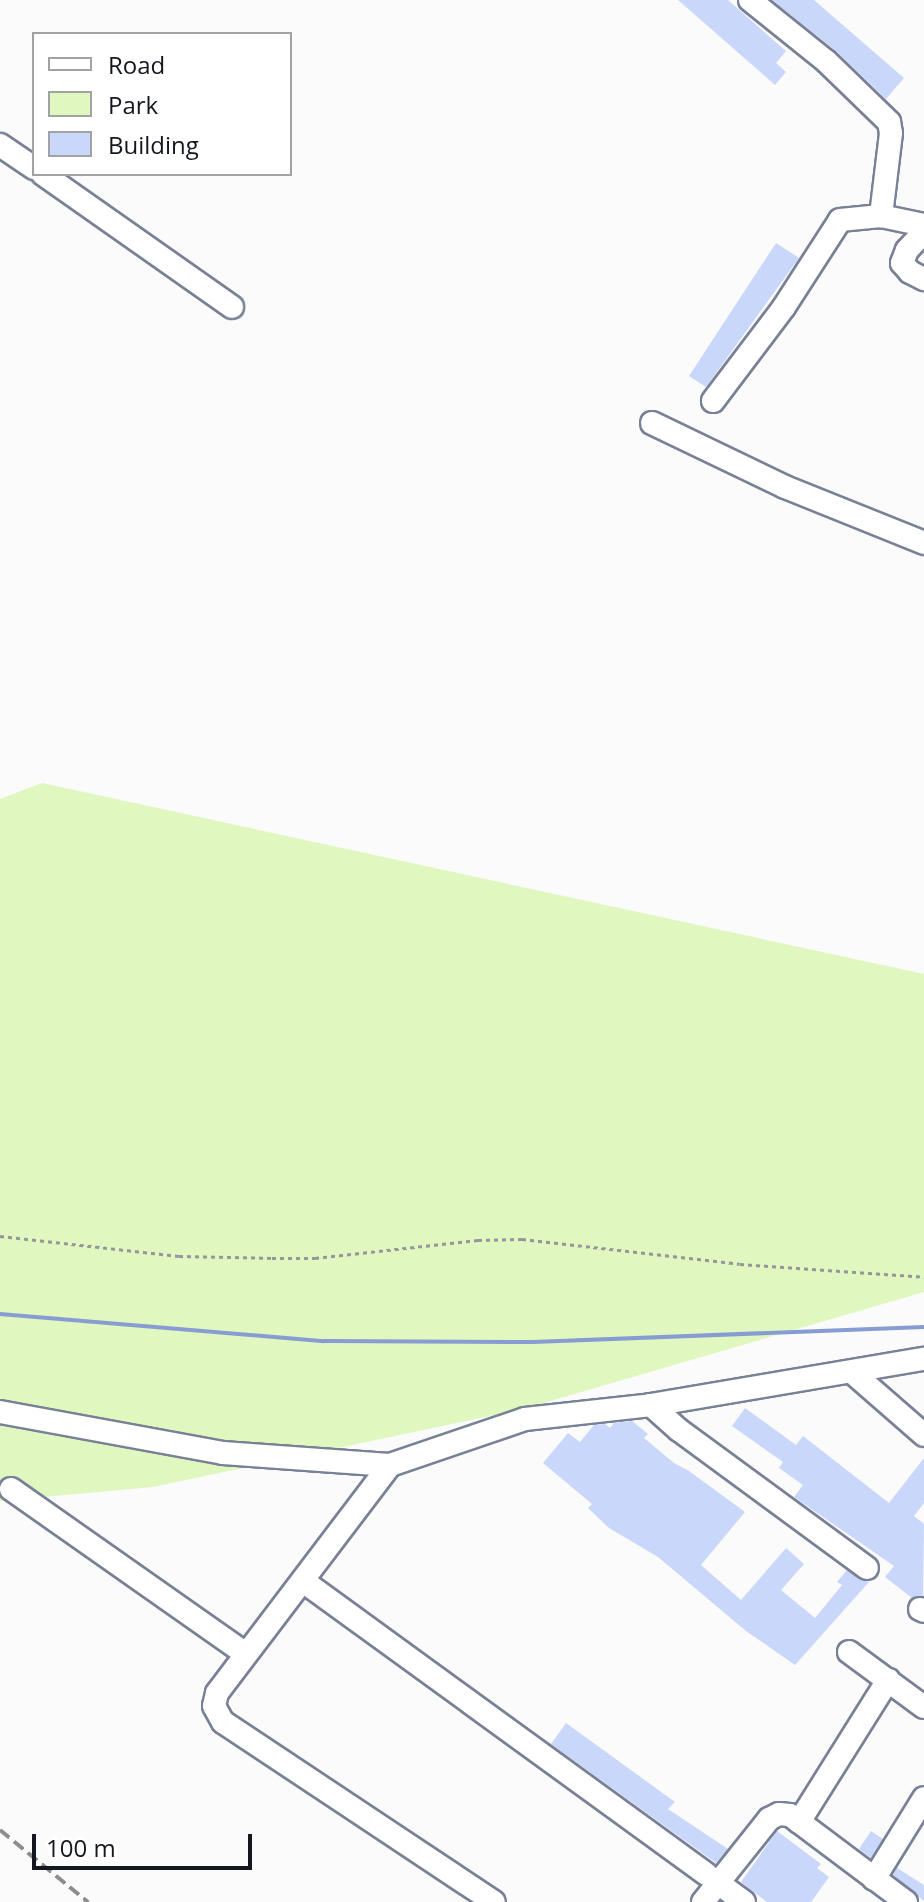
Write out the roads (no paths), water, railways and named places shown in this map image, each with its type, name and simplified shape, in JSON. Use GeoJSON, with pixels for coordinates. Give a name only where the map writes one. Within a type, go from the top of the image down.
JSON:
{"type":"FeatureCollection","features":[{"type":"Feature","properties":{"kind":"street"},"geometry":{"type":"LineString","coordinates":[[750,0],[826,61],[889,122],[881,216]]}},
{"type":"Feature","properties":{"kind":"street"},"geometry":{"type":"LineString","coordinates":[[0,145],[32,167]]}},
{"type":"Feature","properties":{"kind":"street"},"geometry":{"type":"LineString","coordinates":[[46,176],[232,307]]}},
{"type":"Feature","properties":{"kind":"street"},"geometry":{"type":"LineString","coordinates":[[713,401],[784,307],[835,225],[849,218],[881,216],[924,225]]}},
{"type":"Feature","properties":{"kind":"street"},"geometry":{"type":"LineString","coordinates":[[924,232],[907,250],[902,263],[910,272],[924,279]]}},
{"type":"Feature","properties":{"kind":"street"},"geometry":{"type":"LineString","coordinates":[[652,423],[785,487],[924,543]]}},
{"type":"Feature","properties":{"kind":"street"},"geometry":{"type":"LineString","coordinates":[[0,1412],[223,1453],[390,1465],[525,1419],[651,1405],[924,1359]]}},
{"type":"Feature","properties":{"kind":"street"},"geometry":{"type":"LineString","coordinates":[[853,1373],[924,1435]]}},
{"type":"Feature","properties":{"kind":"street"},"geometry":{"type":"LineString","coordinates":[[651,1405],[679,1430],[867,1568]]}},
{"type":"Feature","properties":{"kind":"street"},"geometry":{"type":"LineString","coordinates":[[390,1465],[217,1693],[214,1706],[223,1722],[494,1902]]}},
{"type":"Feature","properties":{"kind":"street"},"geometry":{"type":"LineString","coordinates":[[11,1489],[246,1654]]}},
{"type":"Feature","properties":{"kind":"street"},"geometry":{"type":"LineString","coordinates":[[303,1581],[744,1902]]}},
{"type":"Feature","properties":{"kind":"street"},"geometry":{"type":"LineString","coordinates":[[849,1652],[924,1707]]}},
{"type":"Feature","properties":{"kind":"street"},"geometry":{"type":"LineString","coordinates":[[799,1822],[888,1680]]}},
{"type":"Feature","properties":{"kind":"street"},"geometry":{"type":"LineString","coordinates":[[874,1879],[924,1798]]}},
{"type":"Feature","properties":{"kind":"street"},"geometry":{"type":"LineString","coordinates":[[703,1902],[713,1878],[769,1819],[779,1814],[790,1815],[906,1902]]}},
{"type":"Feature","properties":{"kind":"waterway"},"geometry":{"type":"LineString","coordinates":[[0,1314],[324,1341],[533,1342],[924,1327]]}},
{"type":"Feature","properties":{"kind":"railway"},"geometry":{"type":"LineString","coordinates":[[0,1830],[88,1902]]}}]}
